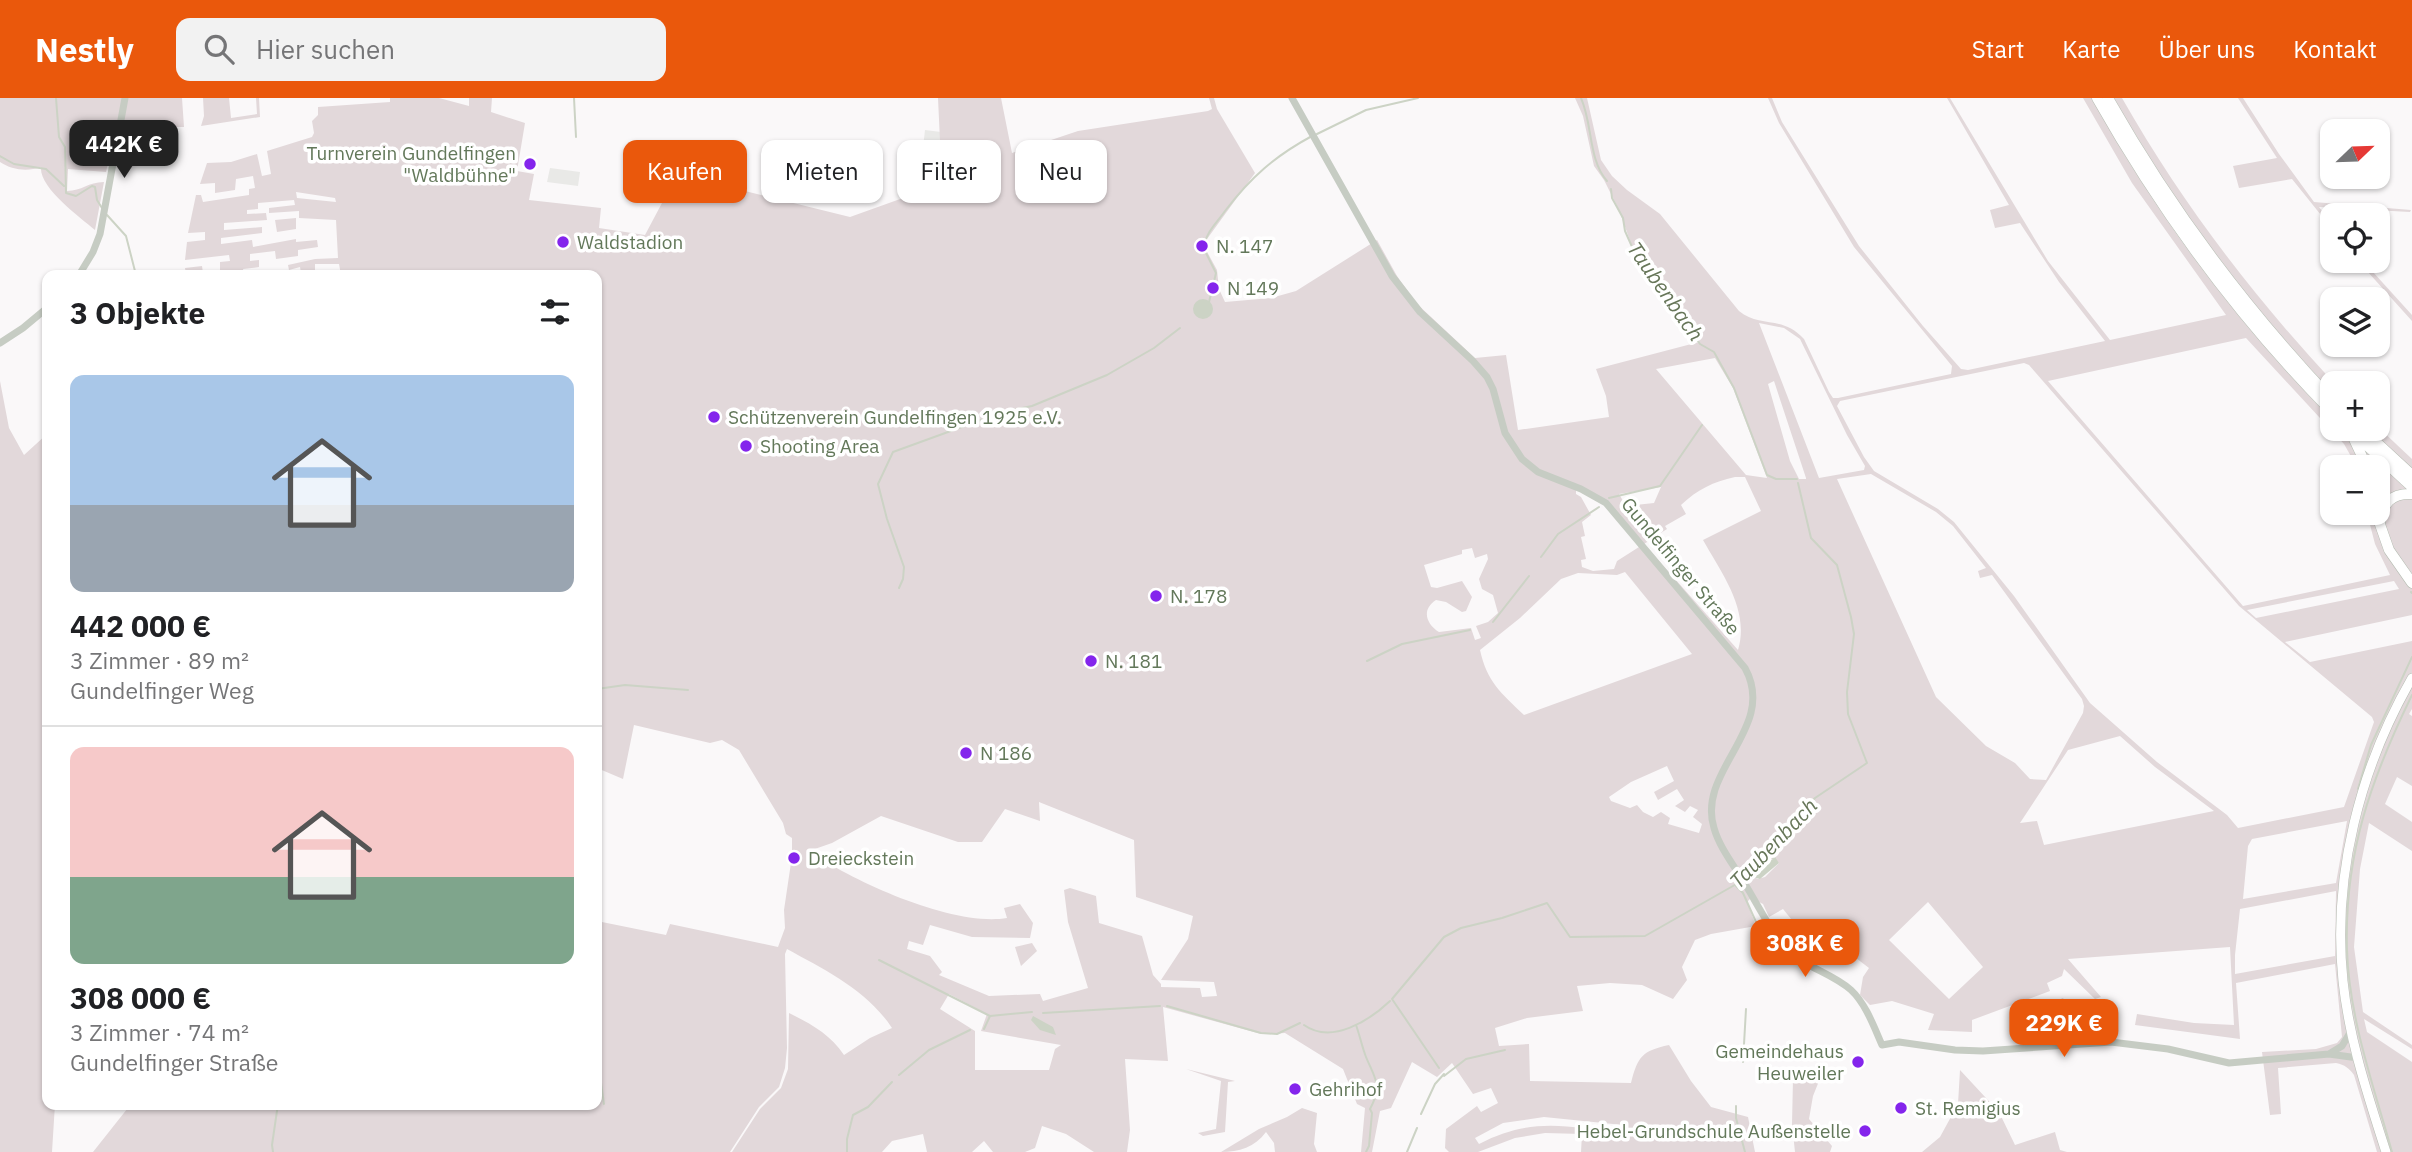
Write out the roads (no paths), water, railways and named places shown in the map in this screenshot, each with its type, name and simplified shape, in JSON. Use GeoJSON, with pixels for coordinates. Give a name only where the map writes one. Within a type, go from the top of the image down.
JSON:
{"type":"FeatureCollection","features":[{"type":"Feature","properties":{"kind":"highway"},"geometry":{"type":"LineString","coordinates":[[2097,98],[2147,182],[2197,255],[2258,333],[2320,399]]}},
{"type":"Feature","properties":{"kind":"highway"},"geometry":{"type":"LineString","coordinates":[[2108,98],[2158,182],[2205,249],[2266,327],[2320,387]]}},
{"type":"Feature","properties":{"kind":"highway"},"geometry":{"type":"LineString","coordinates":[[2361,441],[2412,487]]}},
{"type":"Feature","properties":{"kind":"highway"},"geometry":{"type":"LineString","coordinates":[[2375,441],[2412,475]]}},
{"type":"Feature","properties":{"kind":"highway"},"geometry":{"type":"LineString","coordinates":[[2390,500],[2398,494],[2412,494]]}},
{"type":"Feature","properties":{"kind":"highway"},"geometry":{"type":"LineString","coordinates":[[2380,525],[2394,559],[2412,583]]}},
{"type":"Feature","properties":{"kind":"main road"},"geometry":{"type":"LineString","coordinates":[[2386,1152],[2351,1030],[2343,981],[2343,896],[2357,813],[2374,758],[2412,678]]}},
{"type":"Feature","properties":{"kind":"street"},"geometry":{"type":"LineString","coordinates":[[82,270],[93,252],[105,210],[125,98]]}},
{"type":"Feature","properties":{"kind":"street","name":"Gundelfinger Straße"},"geometry":{"type":"LineString","coordinates":[[1292,98],[1392,276],[1420,312],[1473,360],[1487,377],[1505,433],[1522,459],[1538,472],[1586,491],[1606,503],[1745,668],[1754,693],[1752,714],[1716,788],[1711,813],[1717,837],[1756,901],[1761,915],[1767,919],[1788,950],[1802,962],[1846,986],[1856,995],[1882,1045],[1899,1042],[1955,1051],[1983,1051],[2111,1042],[2168,1049],[2214,1060],[2242,1062],[2329,1055]]}},
{"type":"Feature","properties":{"kind":"street"},"geometry":{"type":"LineString","coordinates":[[0,343],[42,312]]}},
{"type":"Feature","properties":{"kind":"street"},"geometry":{"type":"LineString","coordinates":[[2329,1055],[2337,1050],[2351,1030]]}},
{"type":"Feature","properties":{"kind":"street"},"geometry":{"type":"LineString","coordinates":[[2337,1050],[2357,1055]]}},
{"type":"Feature","properties":{"kind":"street"},"geometry":{"type":"LineString","coordinates":[[2329,1055],[2357,1055]]}},
{"type":"Feature","properties":{"kind":"waterway"},"geometry":{"type":"LineString","coordinates":[[56,98],[59,137],[65,147],[66,193],[76,196],[92,186],[95,187],[97,200],[102,208]]}},
{"type":"Feature","properties":{"kind":"waterway"},"geometry":{"type":"LineString","coordinates":[[574,98],[576,137]]}},
{"type":"Feature","properties":{"kind":"waterway"},"geometry":{"type":"LineString","coordinates":[[1317,134],[1366,110],[1418,98]]}},
{"type":"Feature","properties":{"kind":"waterway","name":"Taubenbach"},"geometry":{"type":"LineString","coordinates":[[1581,98],[1597,163],[1607,181]]}},
{"type":"Feature","properties":{"kind":"waterway"},"geometry":{"type":"LineString","coordinates":[[1209,302],[1216,273],[1203,247],[1210,232],[1254,178],[1286,151],[1312,136]]}},
{"type":"Feature","properties":{"kind":"waterway"},"geometry":{"type":"LineString","coordinates":[[0,156],[14,164],[46,169],[64,186]]}},
{"type":"Feature","properties":{"kind":"waterway","name":"Taubenbach"},"geometry":{"type":"LineString","coordinates":[[1611,189],[1612,198],[1623,218],[1633,249],[1676,299],[1688,327],[1700,344],[1714,352],[1734,388],[1767,475],[1776,479],[1797,479]]}},
{"type":"Feature","properties":{"kind":"waterway"},"geometry":{"type":"LineString","coordinates":[[107,215],[126,236],[135,270]]}},
{"type":"Feature","properties":{"kind":"waterway"},"geometry":{"type":"LineString","coordinates":[[899,588],[904,567],[878,484],[893,452],[1003,412],[1032,406],[1107,375],[1154,348],[1180,328]]}},
{"type":"Feature","properties":{"kind":"waterway"},"geometry":{"type":"LineString","coordinates":[[1609,498],[1660,486],[1702,425]]}},
{"type":"Feature","properties":{"kind":"waterway","name":"Taubenbach"},"geometry":{"type":"LineString","coordinates":[[1745,878],[1815,798],[1867,763],[1848,714],[1847,692],[1854,634],[1851,617],[1837,565],[1811,538],[1798,483]]}},
{"type":"Feature","properties":{"kind":"waterway"},"geometry":{"type":"LineString","coordinates":[[1541,557],[1558,534],[1599,507]]}},
{"type":"Feature","properties":{"kind":"waterway"},"geometry":{"type":"LineString","coordinates":[[1493,622],[1529,576]]}},
{"type":"Feature","properties":{"kind":"waterway"},"geometry":{"type":"LineString","coordinates":[[1367,661],[1402,644],[1470,630]]}},
{"type":"Feature","properties":{"kind":"waterway"},"geometry":{"type":"LineString","coordinates":[[2358,789],[2371,745],[2412,657]]}},
{"type":"Feature","properties":{"kind":"waterway"},"geometry":{"type":"LineString","coordinates":[[602,688],[625,685],[688,690]]}},
{"type":"Feature","properties":{"kind":"waterway"},"geometry":{"type":"LineString","coordinates":[[2392,1152],[2352,1001],[2347,915],[2355,849],[2363,818],[2384,757],[2412,695]]}},
{"type":"Feature","properties":{"kind":"waterway"},"geometry":{"type":"LineString","coordinates":[[1771,849],[1773,858]]}},
{"type":"Feature","properties":{"kind":"waterway","name":"Taubenbach"},"geometry":{"type":"LineString","coordinates":[[1439,1068],[1392,999],[1444,937],[1461,928],[1547,903],[1570,937],[1645,936],[1740,882]]}},
{"type":"Feature","properties":{"kind":"waterway"},"geometry":{"type":"LineString","coordinates":[[1736,886],[1743,893],[1756,922],[1759,922],[1771,942],[1767,947]]}},
{"type":"Feature","properties":{"kind":"waterway"},"geometry":{"type":"LineString","coordinates":[[879,960],[990,1016]]}},
{"type":"Feature","properties":{"kind":"waterway"},"geometry":{"type":"LineString","coordinates":[[1304,1025],[1326,1032],[1350,1028],[1372,1016],[1390,1001]]}},
{"type":"Feature","properties":{"kind":"waterway"},"geometry":{"type":"LineString","coordinates":[[1043,1013],[1160,1006]]}},
{"type":"Feature","properties":{"kind":"waterway"},"geometry":{"type":"LineString","coordinates":[[1167,1006],[1261,1033],[1277,1034],[1300,1023]]}},
{"type":"Feature","properties":{"kind":"waterway"},"geometry":{"type":"LineString","coordinates":[[1743,1062],[1746,1009]]}},
{"type":"Feature","properties":{"kind":"waterway"},"geometry":{"type":"LineString","coordinates":[[984,1029],[990,1016],[1032,1012]]}},
{"type":"Feature","properties":{"kind":"waterway"},"geometry":{"type":"LineString","coordinates":[[1356,1025],[1377,1088],[1370,1109],[1372,1113],[1369,1146],[1366,1152]]}},
{"type":"Feature","properties":{"kind":"waterway"},"geometry":{"type":"LineString","coordinates":[[899,1075],[929,1050],[970,1030]]}},
{"type":"Feature","properties":{"kind":"waterway"},"geometry":{"type":"LineString","coordinates":[[1444,1076],[1466,1059],[1505,1050]]}},
{"type":"Feature","properties":{"kind":"waterway","name":"Taubenbach"},"geometry":{"type":"LineString","coordinates":[[1421,1114],[1435,1084],[1444,1074]]}},
{"type":"Feature","properties":{"kind":"waterway"},"geometry":{"type":"LineString","coordinates":[[847,1152],[853,1115],[868,1107],[892,1082]]}},
{"type":"Feature","properties":{"kind":"waterway"},"geometry":{"type":"LineString","coordinates":[[602,1090],[604,1104]]}},
{"type":"Feature","properties":{"kind":"waterway"},"geometry":{"type":"LineString","coordinates":[[1736,1106],[1736,1118],[1745,1152]]}},
{"type":"Feature","properties":{"kind":"waterway"},"geometry":{"type":"LineString","coordinates":[[273,1152],[277,1110]]}},
{"type":"Feature","properties":{"kind":"waterway","name":"Taubenbach"},"geometry":{"type":"LineString","coordinates":[[1407,1152],[1417,1128]]}},
{"type":"Feature","properties":{"kind":"place","name":"Turnverein Gundelfingen \"Waldbühne\""},"geometry":{"type":"Point","coordinates":[530,164]}},
{"type":"Feature","properties":{"kind":"place","name":"Waldstadion"},"geometry":{"type":"Point","coordinates":[563,242]}},
{"type":"Feature","properties":{"kind":"place","name":"N. 147"},"geometry":{"type":"Point","coordinates":[1202,246]}},
{"type":"Feature","properties":{"kind":"place","name":"N 149"},"geometry":{"type":"Point","coordinates":[1213,288]}},
{"type":"Feature","properties":{"kind":"place","name":"Schützenverein Gundelfingen 1925 e.V."},"geometry":{"type":"Point","coordinates":[714,417]}},
{"type":"Feature","properties":{"kind":"place","name":"Shooting Area"},"geometry":{"type":"Point","coordinates":[746,446]}},
{"type":"Feature","properties":{"kind":"place","name":"N. 178"},"geometry":{"type":"Point","coordinates":[1156,596]}},
{"type":"Feature","properties":{"kind":"place","name":"N. 181"},"geometry":{"type":"Point","coordinates":[1091,661]}},
{"type":"Feature","properties":{"kind":"place","name":"N 186"},"geometry":{"type":"Point","coordinates":[966,753]}},
{"type":"Feature","properties":{"kind":"place","name":"Dreieckstein"},"geometry":{"type":"Point","coordinates":[794,858]}},
{"type":"Feature","properties":{"kind":"place","name":"Gemeindehaus Heuweiler"},"geometry":{"type":"Point","coordinates":[1858,1062]}},
{"type":"Feature","properties":{"kind":"place","name":"Gehrihof"},"geometry":{"type":"Point","coordinates":[1295,1089]}},
{"type":"Feature","properties":{"kind":"place","name":"St. Remigius"},"geometry":{"type":"Point","coordinates":[1901,1108]}},
{"type":"Feature","properties":{"kind":"place","name":"Hebel-Grundschule Außenstelle"},"geometry":{"type":"Point","coordinates":[1865,1131]}}]}
